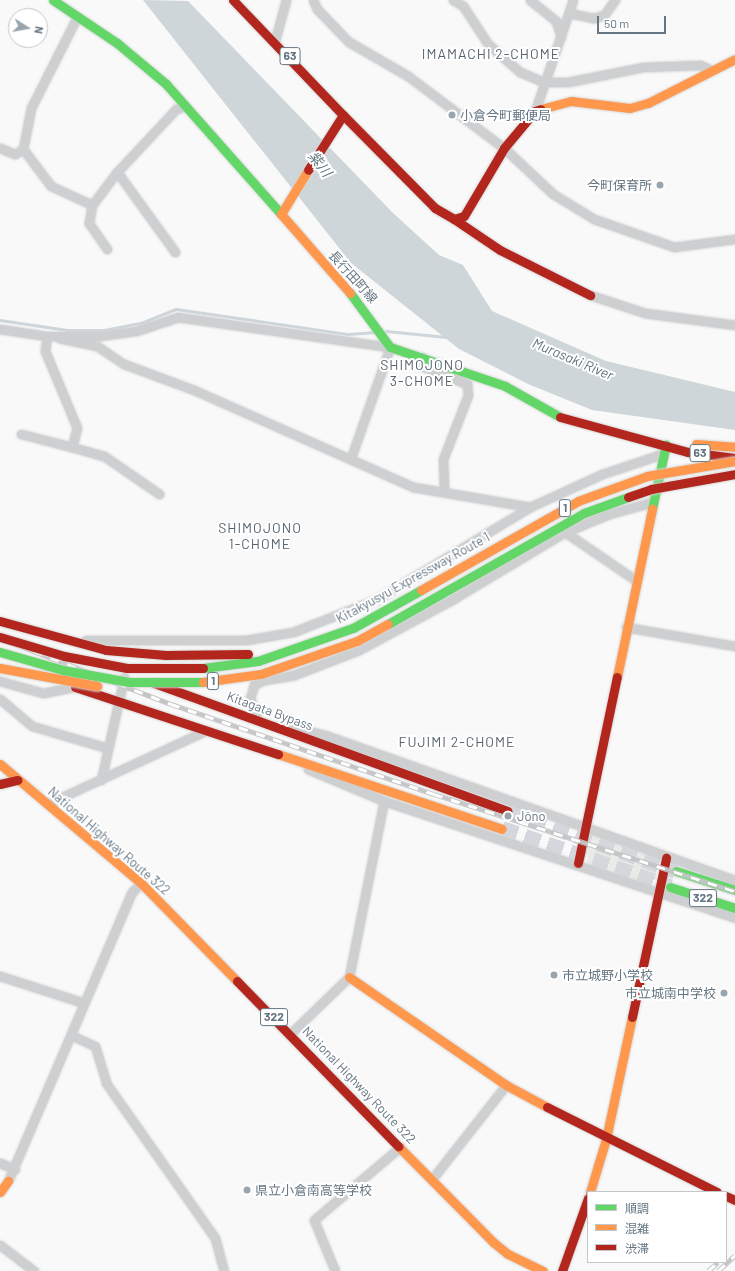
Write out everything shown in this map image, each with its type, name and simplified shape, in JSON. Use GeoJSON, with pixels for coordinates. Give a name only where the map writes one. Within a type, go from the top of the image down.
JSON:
{"type":"FeatureCollection","features":[{"type":"Feature","properties":{"kind":"main road","name":"長行田町線"},"geometry":{"type":"LineString","coordinates":[[53,0],[117,43],[186,106],[373,320],[390,347]]}},
{"type":"Feature","properties":{"kind":"main road","name":"63"},"geometry":{"type":"LineString","coordinates":[[233,0],[275,40],[341,117]]}},
{"type":"Feature","properties":{"kind":"main road"},"geometry":{"type":"LineString","coordinates":[[454,219],[464,216],[504,148],[535,111],[571,100],[630,108],[648,103],[735,59]]}},
{"type":"Feature","properties":{"kind":"main road"},"geometry":{"type":"LineString","coordinates":[[281,214],[341,117],[435,208],[500,250],[590,295]]}},
{"type":"Feature","properties":{"kind":"main road","name":"63"},"geometry":{"type":"LineString","coordinates":[[390,347],[505,386],[560,417],[666,444],[688,452],[735,460]]}},
{"type":"Feature","properties":{"kind":"main road","name":"63"},"geometry":{"type":"LineString","coordinates":[[666,444],[735,448]]}},
{"type":"Feature","properties":{"kind":"main road"},"geometry":{"type":"LineString","coordinates":[[578,863],[584,826],[635,580],[653,502],[662,454],[666,444]]}},
{"type":"Feature","properties":{"kind":"main road","name":"Kitakyusyu Expressway Route 1"},"geometry":{"type":"LineString","coordinates":[[0,637],[64,656],[127,668],[225,666],[258,661],[321,642],[411,596],[578,501],[647,476],[735,460]]}},
{"type":"Feature","properties":{"kind":"main road","name":"Kitakyusyu Expressway Route 1"},"geometry":{"type":"LineString","coordinates":[[0,652],[63,670],[129,682],[193,684],[261,674],[322,656],[364,637],[584,513],[651,489],[735,474]]}},
{"type":"Feature","properties":{"kind":"main road"},"geometry":{"type":"LineString","coordinates":[[0,621],[106,650],[166,656],[250,654],[289,647],[321,637],[411,596]]}},
{"type":"Feature","properties":{"kind":"main road","name":"Kitagata Bypass"},"geometry":{"type":"LineString","coordinates":[[0,628],[508,812]]}},
{"type":"Feature","properties":{"kind":"main road"},"geometry":{"type":"LineString","coordinates":[[0,661],[252,747],[325,767],[502,830]]}},
{"type":"Feature","properties":{"kind":"main road"},"geometry":{"type":"LineString","coordinates":[[0,668],[59,682],[157,690],[226,684],[261,674]]}},
{"type":"Feature","properties":{"kind":"main road","name":"National Highway Route 322"},"geometry":{"type":"LineString","coordinates":[[0,764],[140,883],[291,1033],[400,1147],[508,1254],[543,1271]]}},
{"type":"Feature","properties":{"kind":"main road"},"geometry":{"type":"LineString","coordinates":[[0,784],[18,780]]}},
{"type":"Feature","properties":{"kind":"main road"},"geometry":{"type":"LineString","coordinates":[[590,1191],[606,1140],[666,858]]}},
{"type":"Feature","properties":{"kind":"main road","name":"322"},"geometry":{"type":"LineString","coordinates":[[676,871],[735,890]]}},
{"type":"Feature","properties":{"kind":"main road","name":"322"},"geometry":{"type":"LineString","coordinates":[[670,887],[735,908]]}},
{"type":"Feature","properties":{"kind":"main road"},"geometry":{"type":"LineString","coordinates":[[348,977],[506,1085],[606,1140],[715,1191]]}},
{"type":"Feature","properties":{"kind":"main road"},"geometry":{"type":"LineString","coordinates":[[0,1192],[8,1182]]}},
{"type":"Feature","properties":{"kind":"main road"},"geometry":{"type":"LineString","coordinates":[[562,1271],[587,1201]]}},
{"type":"Feature","properties":{"kind":"street"},"geometry":{"type":"LineString","coordinates":[[275,40],[286,0]]}},
{"type":"Feature","properties":{"kind":"street"},"geometry":{"type":"LineString","coordinates":[[313,0],[317,9],[349,42],[408,76],[504,148],[553,194],[624,232],[674,247],[735,239]]}},
{"type":"Feature","properties":{"kind":"street"},"geometry":{"type":"LineString","coordinates":[[453,0],[463,6],[488,44],[520,72],[544,82],[568,82],[643,67],[700,65],[712,70]]}},
{"type":"Feature","properties":{"kind":"street"},"geometry":{"type":"LineString","coordinates":[[530,0],[556,21],[561,37]]}},
{"type":"Feature","properties":{"kind":"street"},"geometry":{"type":"LineString","coordinates":[[535,111],[573,0]]}},
{"type":"Feature","properties":{"kind":"street"},"geometry":{"type":"LineString","coordinates":[[569,13],[593,18],[604,15],[615,0]]}},
{"type":"Feature","properties":{"kind":"street"},"geometry":{"type":"LineString","coordinates":[[0,148],[15,154],[23,149],[31,108],[77,17]]}},
{"type":"Feature","properties":{"kind":"street"},"geometry":{"type":"LineString","coordinates":[[107,249],[89,224],[92,205],[117,172],[176,110],[186,106]]}},
{"type":"Feature","properties":{"kind":"street"},"geometry":{"type":"LineString","coordinates":[[23,149],[51,186],[92,205]]}},
{"type":"Feature","properties":{"kind":"street"},"geometry":{"type":"LineString","coordinates":[[117,172],[175,252]]}},
{"type":"Feature","properties":{"kind":"street"},"geometry":{"type":"LineString","coordinates":[[590,295],[645,313],[735,325]]}},
{"type":"Feature","properties":{"kind":"street"},"geometry":{"type":"LineString","coordinates":[[0,329],[52,336],[136,331],[178,317],[390,347],[351,458]]}},
{"type":"Feature","properties":{"kind":"street"},"geometry":{"type":"LineString","coordinates":[[52,336],[45,351],[77,428],[72,447]]}},
{"type":"Feature","properties":{"kind":"street"},"geometry":{"type":"LineString","coordinates":[[52,336],[66,342],[97,346],[124,364],[194,390],[351,458],[413,487],[530,508]]}},
{"type":"Feature","properties":{"kind":"street"},"geometry":{"type":"LineString","coordinates":[[422,357],[419,365],[467,384],[468,395],[443,459],[444,492]]}},
{"type":"Feature","properties":{"kind":"street"},"geometry":{"type":"LineString","coordinates":[[21,434],[104,456],[159,494]]}},
{"type":"Feature","properties":{"kind":"street"},"geometry":{"type":"LineString","coordinates":[[42,643],[131,638],[246,640],[322,623],[377,598],[530,508],[602,474],[662,454]]}},
{"type":"Feature","properties":{"kind":"street"},"geometry":{"type":"LineString","coordinates":[[653,502],[609,514],[565,532],[455,598],[359,650],[254,685],[250,698],[256,720],[314,731],[584,826],[666,858],[735,880]]}},
{"type":"Feature","properties":{"kind":"street"},"geometry":{"type":"LineString","coordinates":[[565,532],[635,580]]}},
{"type":"Feature","properties":{"kind":"street"},"geometry":{"type":"LineString","coordinates":[[626,626],[735,646]]}},
{"type":"Feature","properties":{"kind":"street"},"geometry":{"type":"LineString","coordinates":[[101,780],[107,748],[119,702],[131,638]]}},
{"type":"Feature","properties":{"kind":"street"},"geometry":{"type":"LineString","coordinates":[[0,681],[43,693],[73,686]]}},
{"type":"Feature","properties":{"kind":"street"},"geometry":{"type":"LineString","coordinates":[[0,699],[32,726],[107,748]]}},
{"type":"Feature","properties":{"kind":"street"},"geometry":{"type":"LineString","coordinates":[[47,804],[205,731]]}},
{"type":"Feature","properties":{"kind":"street"},"geometry":{"type":"LineString","coordinates":[[252,747],[384,801],[565,863],[578,863],[735,918]]}},
{"type":"Feature","properties":{"kind":"street"},"geometry":{"type":"LineString","coordinates":[[291,1033],[348,977],[384,801]]}},
{"type":"Feature","properties":{"kind":"street"},"geometry":{"type":"LineString","coordinates":[[8,1182],[15,1169],[132,892],[140,883]]}},
{"type":"Feature","properties":{"kind":"street"},"geometry":{"type":"LineString","coordinates":[[0,976],[84,1003]]}},
{"type":"Feature","properties":{"kind":"street"},"geometry":{"type":"LineString","coordinates":[[71,1035],[95,1046],[106,1083],[216,1238],[224,1271]]}},
{"type":"Feature","properties":{"kind":"street"},"geometry":{"type":"LineString","coordinates":[[432,1179],[506,1085]]}},
{"type":"Feature","properties":{"kind":"street"},"geometry":{"type":"LineString","coordinates":[[335,1271],[314,1220],[400,1147]]}},
{"type":"Feature","properties":{"kind":"street"},"geometry":{"type":"LineString","coordinates":[[0,1163],[15,1169]]}},
{"type":"Feature","properties":{"kind":"street"},"geometry":{"type":"LineString","coordinates":[[0,1245],[34,1271]]}},
{"type":"Feature","properties":{"kind":"shaded area"},"geometry":{"type":"Polygon","coordinates":[[[596,835],[657,858],[656,879],[646,883],[587,863],[589,837],[596,835]]]}},
{"type":"Feature","properties":{"kind":"water"},"geometry":{"type":"Polygon","coordinates":[[[143,0],[188,1],[393,213],[439,255],[463,265],[492,311],[606,361],[735,392],[735,430],[592,410],[528,384],[459,349],[351,263],[143,0]]]}},
{"type":"Feature","properties":{"kind":"waterway"},"geometry":{"type":"LineString","coordinates":[[0,320],[67,330],[104,330],[141,323],[176,309],[348,334],[376,332]]}},
{"type":"Feature","properties":{"kind":"waterway"},"geometry":{"type":"LineString","coordinates":[[386,331],[447,337]]}},
{"type":"Feature","properties":{"kind":"tunnel"},"geometry":{"type":"LineString","coordinates":[[508,811],[676,871]]}},
{"type":"Feature","properties":{"kind":"tunnel"},"geometry":{"type":"LineString","coordinates":[[502,829],[670,887]]}},
{"type":"Feature","properties":{"kind":"railway"},"geometry":{"type":"LineString","coordinates":[[0,638],[171,704],[434,794],[735,891]]}},
{"type":"Feature","properties":{"kind":"railway"},"geometry":{"type":"LineString","coordinates":[[727,1263],[735,1255]]}},
{"type":"Feature","properties":{"kind":"railway"},"geometry":{"type":"LineString","coordinates":[[708,1271],[717,1263]]}},
{"type":"Feature","properties":{"kind":"railway"},"geometry":{"type":"LineString","coordinates":[[718,1271],[726,1263]]}},
{"type":"Feature","properties":{"kind":"traffic: fast"},"geometry":{"type":"LineString","coordinates":[[53,0],[117,43],[166,84],[281,214]]}},
{"type":"Feature","properties":{"kind":"traffic: fast"},"geometry":{"type":"LineString","coordinates":[[350,293],[390,347],[505,386],[560,417]]}},
{"type":"Feature","properties":{"kind":"traffic: fast"},"geometry":{"type":"LineString","coordinates":[[652,509],[666,444]]}},
{"type":"Feature","properties":{"kind":"traffic: fast"},"geometry":{"type":"LineString","coordinates":[[388,624],[584,513],[628,497]]}},
{"type":"Feature","properties":{"kind":"traffic: fast"},"geometry":{"type":"LineString","coordinates":[[203,668],[258,661],[353,628],[421,590]]}},
{"type":"Feature","properties":{"kind":"traffic: fast"},"geometry":{"type":"LineString","coordinates":[[0,652],[63,670],[129,682],[203,682]]}},
{"type":"Feature","properties":{"kind":"traffic: fast"},"geometry":{"type":"LineString","coordinates":[[676,871],[735,890]]}},
{"type":"Feature","properties":{"kind":"traffic: fast"},"geometry":{"type":"LineString","coordinates":[[670,887],[735,908]]}},
{"type":"Feature","properties":{"kind":"traffic: slow"},"geometry":{"type":"LineString","coordinates":[[541,109],[571,101],[630,108],[648,103],[735,59]]}},
{"type":"Feature","properties":{"kind":"traffic: slow"},"geometry":{"type":"LineString","coordinates":[[308,170],[281,214],[350,293]]}},
{"type":"Feature","properties":{"kind":"traffic: slow"},"geometry":{"type":"LineString","coordinates":[[696,444],[735,447]]}},
{"type":"Feature","properties":{"kind":"traffic: slow"},"geometry":{"type":"LineString","coordinates":[[421,590],[578,501],[647,476],[735,461]]}},
{"type":"Feature","properties":{"kind":"traffic: slow"},"geometry":{"type":"LineString","coordinates":[[617,677],[652,509]]}},
{"type":"Feature","properties":{"kind":"traffic: slow"},"geometry":{"type":"LineString","coordinates":[[203,682],[261,674],[357,641],[388,624]]}},
{"type":"Feature","properties":{"kind":"traffic: slow"},"geometry":{"type":"LineString","coordinates":[[0,668],[97,686]]}},
{"type":"Feature","properties":{"kind":"traffic: slow"},"geometry":{"type":"LineString","coordinates":[[278,754],[502,829]]}},
{"type":"Feature","properties":{"kind":"traffic: slow"},"geometry":{"type":"LineString","coordinates":[[0,764],[141,883],[237,981]]}},
{"type":"Feature","properties":{"kind":"traffic: slow"},"geometry":{"type":"LineString","coordinates":[[349,977],[506,1085],[547,1107]]}},
{"type":"Feature","properties":{"kind":"traffic: slow"},"geometry":{"type":"LineString","coordinates":[[590,1191],[606,1139],[632,1017]]}},
{"type":"Feature","properties":{"kind":"traffic: slow"},"geometry":{"type":"LineString","coordinates":[[398,1146],[493,1242],[508,1254],[543,1271]]}},
{"type":"Feature","properties":{"kind":"traffic: slow"},"geometry":{"type":"LineString","coordinates":[[0,1192],[8,1181]]}},
{"type":"Feature","properties":{"kind":"traffic: jam"},"geometry":{"type":"LineString","coordinates":[[233,0],[343,115],[308,170]]}},
{"type":"Feature","properties":{"kind":"traffic: jam"},"geometry":{"type":"LineString","coordinates":[[343,115],[435,208],[454,219],[464,216],[504,148],[535,111],[541,109]]}},
{"type":"Feature","properties":{"kind":"traffic: jam"},"geometry":{"type":"LineString","coordinates":[[454,219],[500,250],[590,295]]}},
{"type":"Feature","properties":{"kind":"traffic: jam"},"geometry":{"type":"LineString","coordinates":[[560,417],[688,452],[735,458]]}},
{"type":"Feature","properties":{"kind":"traffic: jam"},"geometry":{"type":"LineString","coordinates":[[628,497],[651,489],[735,474]]}},
{"type":"Feature","properties":{"kind":"traffic: jam"},"geometry":{"type":"LineString","coordinates":[[0,621],[106,650],[166,655],[248,654]]}},
{"type":"Feature","properties":{"kind":"traffic: jam"},"geometry":{"type":"LineString","coordinates":[[0,637],[64,656],[127,668],[203,668]]}},
{"type":"Feature","properties":{"kind":"traffic: jam"},"geometry":{"type":"LineString","coordinates":[[578,863],[617,677]]}},
{"type":"Feature","properties":{"kind":"traffic: jam"},"geometry":{"type":"LineString","coordinates":[[154,683],[508,811]]}},
{"type":"Feature","properties":{"kind":"traffic: jam"},"geometry":{"type":"LineString","coordinates":[[75,687],[278,754]]}},
{"type":"Feature","properties":{"kind":"traffic: jam"},"geometry":{"type":"LineString","coordinates":[[0,784],[18,780]]}},
{"type":"Feature","properties":{"kind":"traffic: jam"},"geometry":{"type":"LineString","coordinates":[[632,1017],[666,858]]}},
{"type":"Feature","properties":{"kind":"traffic: jam"},"geometry":{"type":"LineString","coordinates":[[237,981],[398,1146]]}},
{"type":"Feature","properties":{"kind":"traffic: jam"},"geometry":{"type":"LineString","coordinates":[[547,1107],[715,1191]]}},
{"type":"Feature","properties":{"kind":"traffic: jam"},"geometry":{"type":"LineString","coordinates":[[727,1196],[735,1200]]}},
{"type":"Feature","properties":{"kind":"traffic: jam"},"geometry":{"type":"LineString","coordinates":[[562,1271],[587,1201]]}},
{"type":"Feature","properties":{"kind":"place","name":"小倉今町郵便局"},"geometry":{"type":"Point","coordinates":[452,115]}},
{"type":"Feature","properties":{"kind":"place","name":"今町保育所"},"geometry":{"type":"Point","coordinates":[660,185]}},
{"type":"Feature","properties":{"kind":"place","name":"Jōno"},"geometry":{"type":"Point","coordinates":[508,816]}},
{"type":"Feature","properties":{"kind":"place","name":"市立城野小学校"},"geometry":{"type":"Point","coordinates":[554,975]}},
{"type":"Feature","properties":{"kind":"place","name":"市立城南中学校"},"geometry":{"type":"Point","coordinates":[724,993]}},
{"type":"Feature","properties":{"kind":"place","name":"県立小倉南高等学校"},"geometry":{"type":"Point","coordinates":[247,1190]}},
{"type":"Feature","properties":{"kind":"district","name":"IMAMACHI 2-CHOME"},"geometry":{"type":"Point","coordinates":[491,54]}},
{"type":"Feature","properties":{"kind":"district","name":"SHIMOJONO 3-CHOME"},"geometry":{"type":"Point","coordinates":[422,374]}},
{"type":"Feature","properties":{"kind":"district","name":"SHIMOJONO 1-CHOME"},"geometry":{"type":"Point","coordinates":[260,536]}},
{"type":"Feature","properties":{"kind":"district","name":"FUJIMI 2-CHOME"},"geometry":{"type":"Point","coordinates":[457,742]}},
{"type":"Feature","properties":{"kind":"water label","name":"紫川"},"geometry":{"type":"Point","coordinates":[320,164]}},
{"type":"Feature","properties":{"kind":"water label","name":"Murasaki River"},"geometry":{"type":"Point","coordinates":[573,359]}}]}
